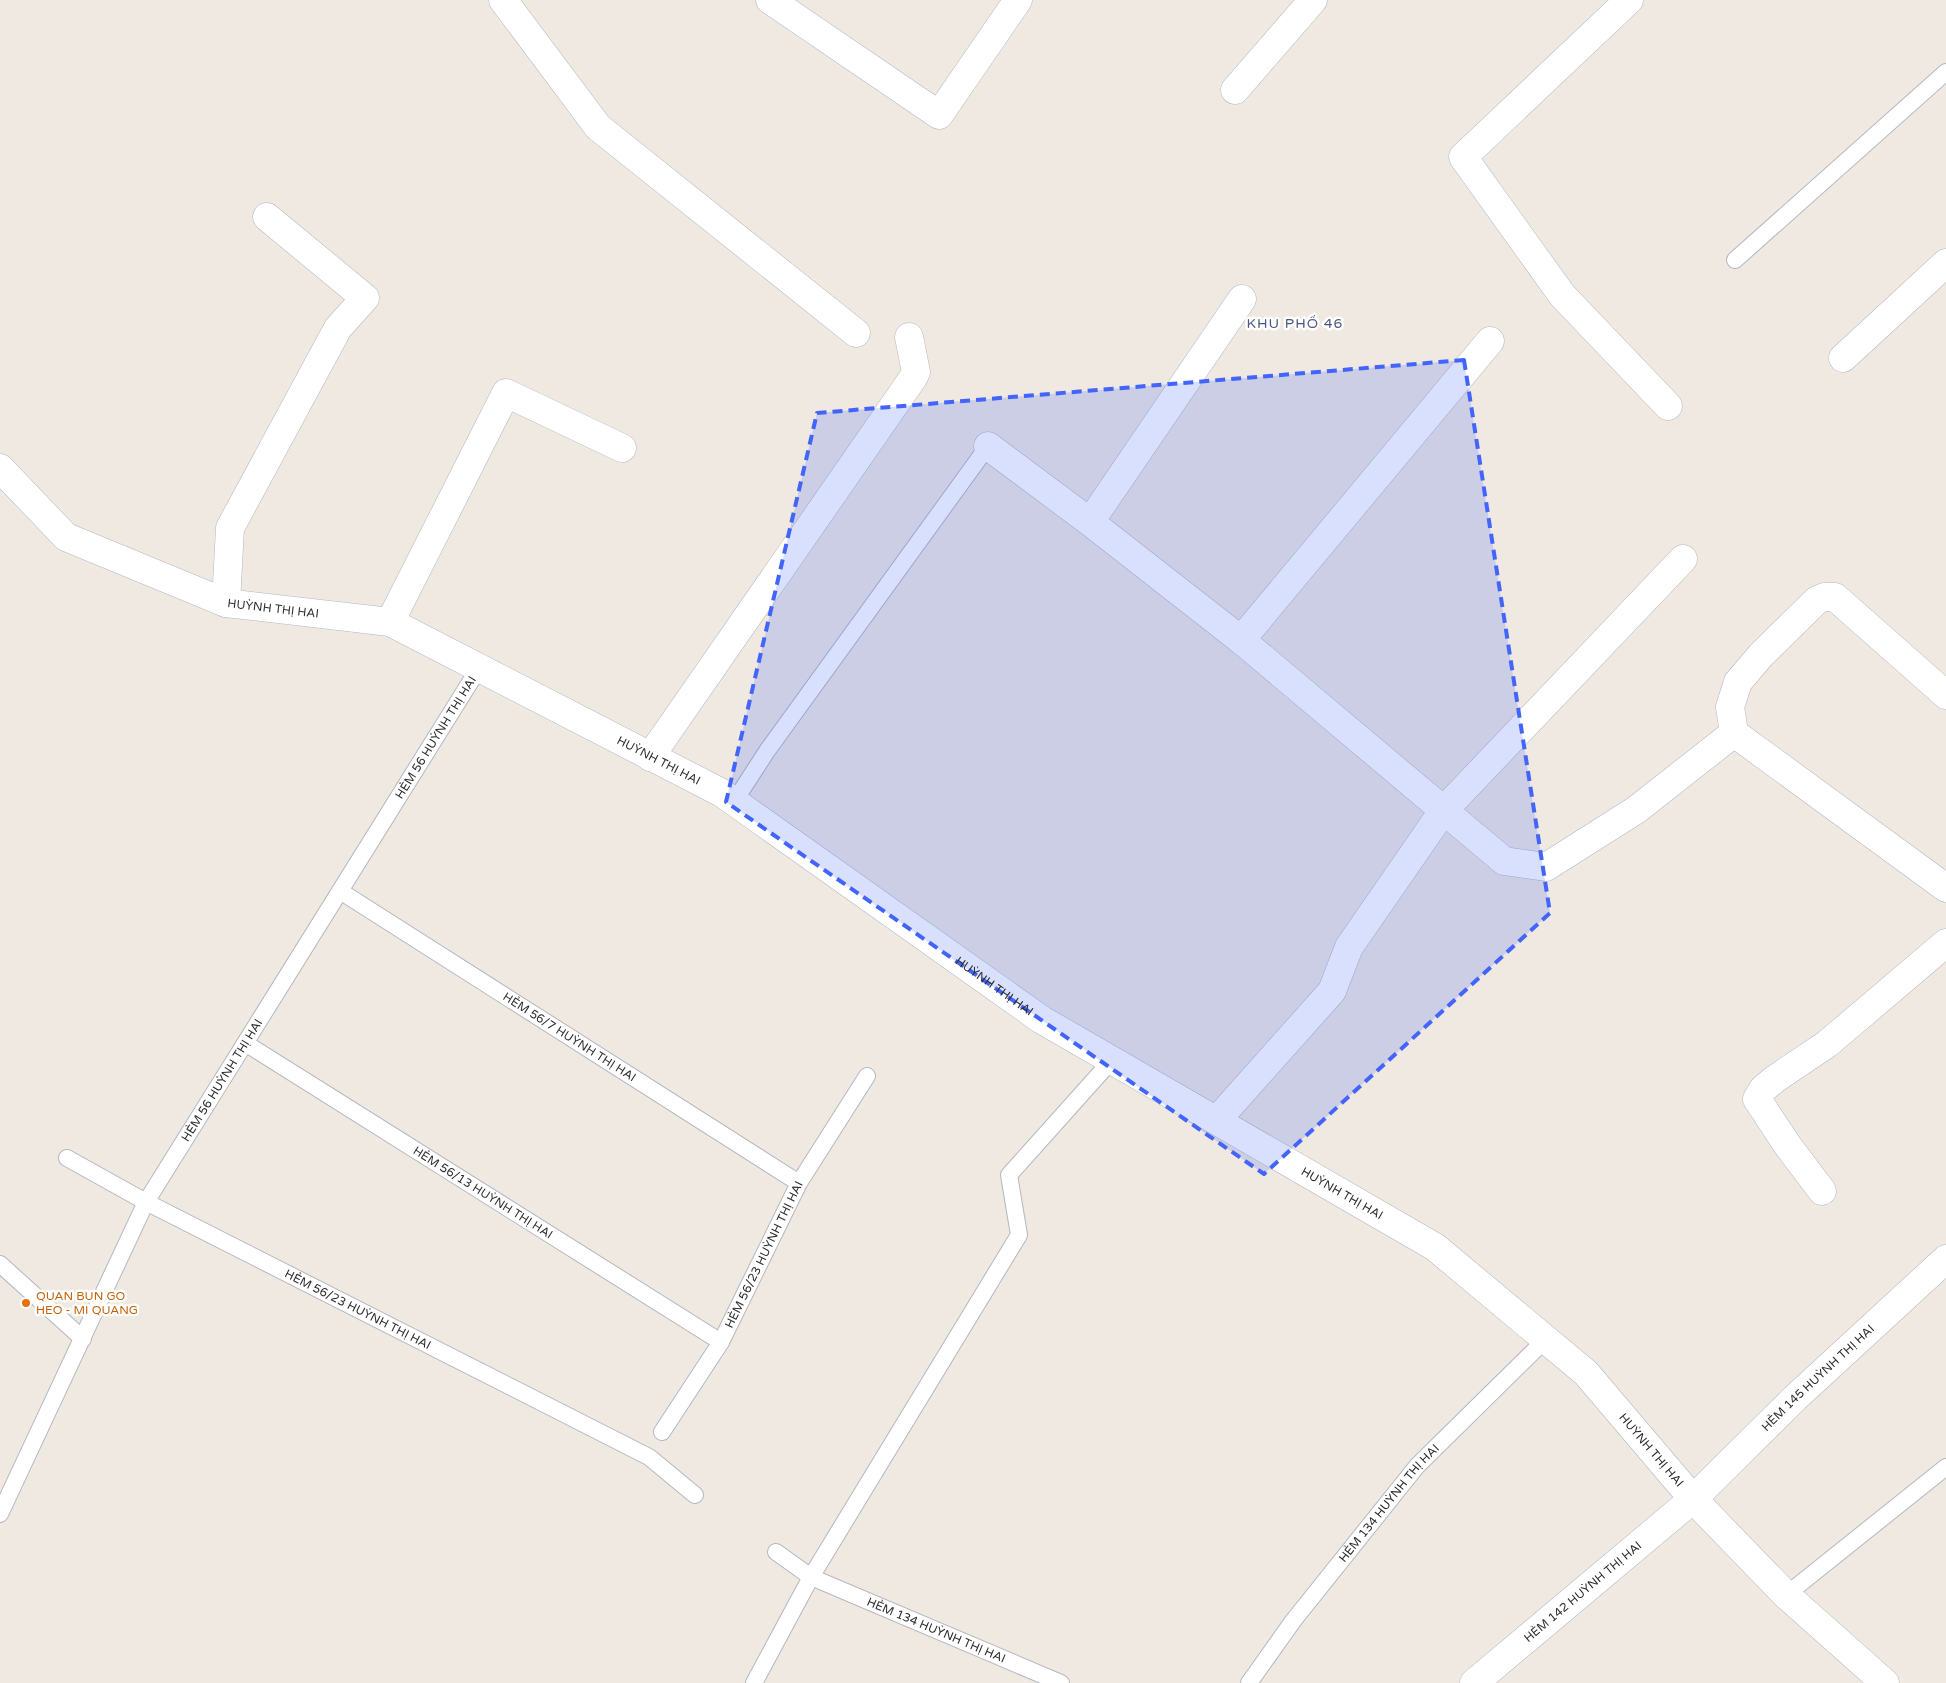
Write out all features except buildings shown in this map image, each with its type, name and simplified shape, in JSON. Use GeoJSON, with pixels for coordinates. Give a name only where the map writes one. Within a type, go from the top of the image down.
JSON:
{"type":"FeatureCollection","features":[{"type":"Feature","properties":{"kind":"street"},"geometry":{"type":"LineString","coordinates":[[503,0],[598,127],[856,333]]}},
{"type":"Feature","properties":{"kind":"street"},"geometry":{"type":"LineString","coordinates":[[770,0],[939,116],[1018,0]]}},
{"type":"Feature","properties":{"kind":"street"},"geometry":{"type":"LineString","coordinates":[[1235,90],[1313,0]]}},
{"type":"Feature","properties":{"kind":"street"},"geometry":{"type":"LineString","coordinates":[[1629,0],[1463,157],[1562,295],[1668,406]]}},
{"type":"Feature","properties":{"kind":"street"},"geometry":{"type":"LineString","coordinates":[[226,603],[230,528],[338,328],[365,298],[267,217]]}},
{"type":"Feature","properties":{"kind":"street"},"geometry":{"type":"LineString","coordinates":[[1843,358],[1946,263]]}},
{"type":"Feature","properties":{"kind":"street"},"geometry":{"type":"LineString","coordinates":[[1090,522],[1242,299]]}},
{"type":"Feature","properties":{"kind":"street"},"geometry":{"type":"LineString","coordinates":[[650,756],[913,378],[916,372],[908,337]]}},
{"type":"Feature","properties":{"kind":"street"},"geometry":{"type":"LineString","coordinates":[[1241,640],[1490,341]]}},
{"type":"Feature","properties":{"kind":"street"},"geometry":{"type":"LineString","coordinates":[[390,622],[506,393],[622,448]]}},
{"type":"Feature","properties":{"kind":"street"},"geometry":{"type":"LineString","coordinates":[[988,446],[1090,522],[1241,640],[1504,861],[1546,867],[1636,810],[1734,733]]}},
{"type":"Feature","properties":{"kind":"street","name":"HUỲNH THỊ HAI"},"geometry":{"type":"LineString","coordinates":[[0,468],[66,537],[226,603],[390,622],[722,793],[1042,1020],[1435,1247],[1586,1373],[1693,1499],[1786,1595],[1885,1683]]}},
{"type":"Feature","properties":{"kind":"street"},"geometry":{"type":"LineString","coordinates":[[1217,1120],[1332,991],[1349,947],[1443,811],[1683,559]]}},
{"type":"Feature","properties":{"kind":"street"},"geometry":{"type":"LineString","coordinates":[[1946,695],[1835,597],[1824,597],[1817,600],[1761,655],[1738,682],[1730,707],[1734,733],[1946,888]]}},
{"type":"Feature","properties":{"kind":"street"},"geometry":{"type":"LineString","coordinates":[[1822,1191],[1788,1146],[1757,1100],[1763,1089],[1775,1079],[1827,1044],[1946,943]]}},
{"type":"Feature","properties":{"kind":"street","name":"HẺM 145 HUỲNH THỊ HAI"},"geometry":{"type":"LineString","coordinates":[[1693,1499],[1796,1398],[1946,1259]]}},
{"type":"Feature","properties":{"kind":"street","name":"HẺM 142 HUỲNH THỊ HAI"},"geometry":{"type":"LineString","coordinates":[[1474,1683],[1693,1499]]}},
{"type":"Feature","properties":{"kind":"lane"},"geometry":{"type":"LineString","coordinates":[[1735,260],[1946,72]]}},
{"type":"Feature","properties":{"kind":"lane"},"geometry":{"type":"LineString","coordinates":[[734,802],[767,751],[988,446]]}},
{"type":"Feature","properties":{"kind":"lane","name":"HẺM 56 HUỲNH THỊ HAI"},"geometry":{"type":"LineString","coordinates":[[0,1514],[146,1202],[479,668]]}},
{"type":"Feature","properties":{"kind":"lane","name":"HẺM 56/7 HUỲNH THỊ HAI"},"geometry":{"type":"LineString","coordinates":[[340,891],[799,1183]]}},
{"type":"Feature","properties":{"kind":"lane","name":"HẺM 56/13 HUỲNH THỊ HAI"},"geometry":{"type":"LineString","coordinates":[[245,1043],[721,1342]]}},
{"type":"Feature","properties":{"kind":"lane"},"geometry":{"type":"LineString","coordinates":[[754,1683],[810,1576],[1019,1235],[1009,1175],[1112,1060]]}},
{"type":"Feature","properties":{"kind":"lane","name":"HẺM 56/23 HUỲNH THỊ HAI"},"geometry":{"type":"LineString","coordinates":[[662,1432],[721,1342],[799,1183],[867,1076]]}},
{"type":"Feature","properties":{"kind":"lane","name":"HẺM 56/23 HUỲNH THỊ HAI"},"geometry":{"type":"LineString","coordinates":[[67,1158],[146,1202],[649,1457],[695,1495]]}},
{"type":"Feature","properties":{"kind":"lane"},"geometry":{"type":"LineString","coordinates":[[0,1264],[83,1338]]}},
{"type":"Feature","properties":{"kind":"lane","name":"HẺM 134 HUỲNH THỊ HAI"},"geometry":{"type":"LineString","coordinates":[[1249,1683],[1293,1622],[1417,1466],[1546,1340]]}},
{"type":"Feature","properties":{"kind":"lane"},"geometry":{"type":"LineString","coordinates":[[1786,1595],[1946,1467]]}},
{"type":"Feature","properties":{"kind":"lane","name":"HẺM 134 HUỲNH THỊ HAI"},"geometry":{"type":"LineString","coordinates":[[776,1552],[810,1576],[1061,1683]]}},
{"type":"Feature","properties":{"kind":"highlighted area"},"geometry":{"type":"Polygon","coordinates":[[[1464,360],[1550,913],[1264,1174],[726,802],[817,413],[1464,360]]]}},
{"type":"Feature","properties":{"kind":"place","name":"QUAN BUN GO HEO - MI QUANG"},"geometry":{"type":"Point","coordinates":[26,1303]}},
{"type":"Feature","properties":{"kind":"district","name":"KHU PHỐ 46"},"geometry":{"type":"Point","coordinates":[1295,323]}}]}
